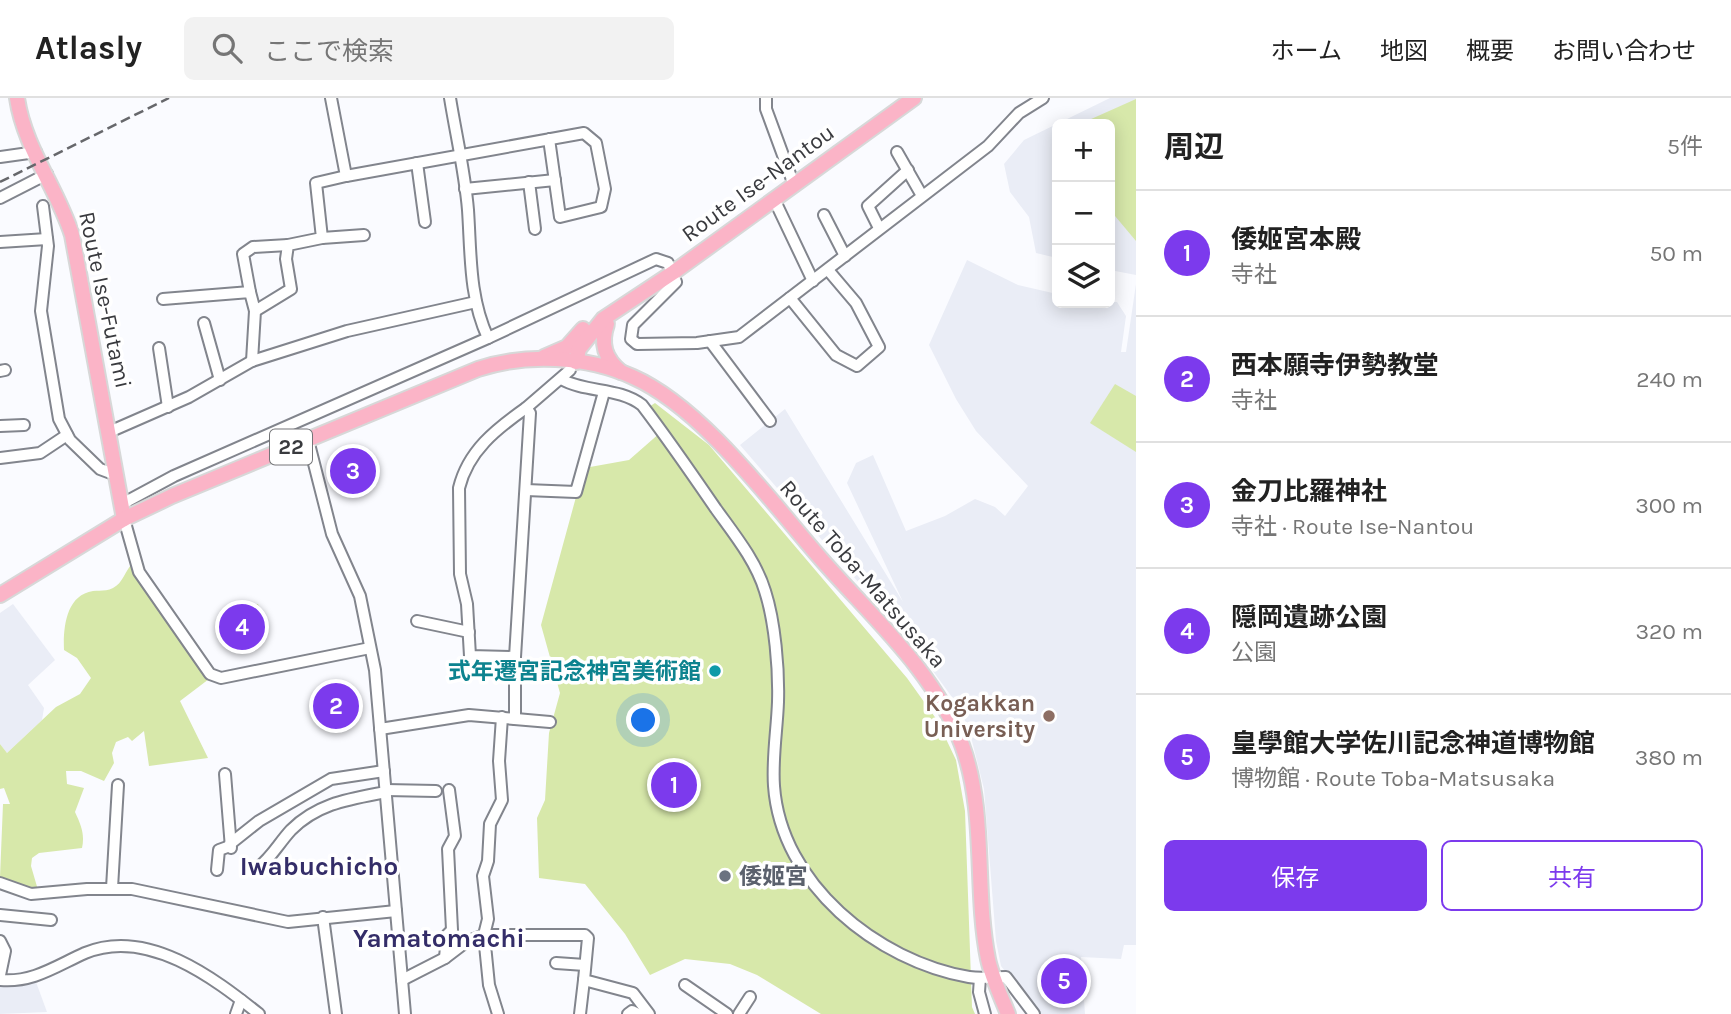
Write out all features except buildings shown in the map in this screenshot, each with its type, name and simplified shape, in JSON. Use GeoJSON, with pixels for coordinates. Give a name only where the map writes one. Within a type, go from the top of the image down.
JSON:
{"type":"FeatureCollection","features":[{"type":"Feature","properties":{"kind":"main road","name":"Route Ise-Futami"},"geometry":{"type":"LineString","coordinates":[[17,98],[24,128],[64,211],[76,249],[124,519]]}},
{"type":"Feature","properties":{"kind":"main road","name":"Route Ise-Nantou"},"geometry":{"type":"LineString","coordinates":[[569,370],[592,328],[914,98]]}},
{"type":"Feature","properties":{"kind":"main road","name":"Route Ise-Nantou"},"geometry":{"type":"LineString","coordinates":[[569,370],[587,353],[607,324],[627,304]]}},
{"type":"Feature","properties":{"kind":"main road"},"geometry":{"type":"LineString","coordinates":[[538,359],[567,347],[590,323],[627,304]]}},
{"type":"Feature","properties":{"kind":"main road"},"geometry":{"type":"LineString","coordinates":[[607,324],[603,339],[605,352],[624,373]]}},
{"type":"Feature","properties":{"kind":"main road","name":"22"},"geometry":{"type":"LineString","coordinates":[[0,595],[124,519],[499,362],[538,359],[569,370]]}},
{"type":"Feature","properties":{"kind":"main road","name":"22"},"geometry":{"type":"LineString","coordinates":[[459,379],[520,368],[569,370]]}},
{"type":"Feature","properties":{"kind":"main road","name":"Route Toba-Matsusaka"},"geometry":{"type":"LineString","coordinates":[[569,370],[624,373],[643,382],[714,436],[912,663],[944,706],[961,743],[972,778],[987,977],[1008,1014]]}},
{"type":"Feature","properties":{"kind":"main road","name":"Route Toba-Matsusaka"},"geometry":{"type":"LineString","coordinates":[[569,370],[631,384],[668,400]]}},
{"type":"Feature","properties":{"kind":"street"},"geometry":{"type":"LineString","coordinates":[[331,98],[346,176]]}},
{"type":"Feature","properties":{"kind":"street"},"geometry":{"type":"LineString","coordinates":[[450,98],[465,189],[469,262],[476,302],[488,338]]}},
{"type":"Feature","properties":{"kind":"street"},"geometry":{"type":"LineString","coordinates":[[766,98],[766,109],[794,185]]}},
{"type":"Feature","properties":{"kind":"street"},"geometry":{"type":"LineString","coordinates":[[121,504],[174,476],[488,338],[656,259],[668,263],[677,282],[634,325],[631,340],[637,344],[739,337],[828,270],[921,194],[988,146],[1019,113],[1043,98]]}},
{"type":"Feature","properties":{"kind":"street"},"geometry":{"type":"LineString","coordinates":[[322,238],[316,183],[346,176],[460,155],[549,139],[584,133],[597,143],[605,189],[601,207],[560,217],[549,139]]}},
{"type":"Feature","properties":{"kind":"street"},"geometry":{"type":"LineString","coordinates":[[0,157],[36,152]]}},
{"type":"Feature","properties":{"kind":"street"},"geometry":{"type":"LineString","coordinates":[[897,152],[921,194]]}},
{"type":"Feature","properties":{"kind":"street"},"geometry":{"type":"LineString","coordinates":[[416,163],[425,222]]}},
{"type":"Feature","properties":{"kind":"street"},"geometry":{"type":"LineString","coordinates":[[879,228],[868,206],[908,170]]}},
{"type":"Feature","properties":{"kind":"street"},"geometry":{"type":"LineString","coordinates":[[0,198],[47,174]]}},
{"type":"Feature","properties":{"kind":"street"},"geometry":{"type":"LineString","coordinates":[[465,189],[555,180]]}},
{"type":"Feature","properties":{"kind":"street"},"geometry":{"type":"LineString","coordinates":[[529,182],[536,229]]}},
{"type":"Feature","properties":{"kind":"street"},"geometry":{"type":"LineString","coordinates":[[774,199],[813,281]]}},
{"type":"Feature","properties":{"kind":"street"},"geometry":{"type":"LineString","coordinates":[[43,206],[47,239],[41,311],[54,399],[66,435],[100,468],[116,475]]}},
{"type":"Feature","properties":{"kind":"street"},"geometry":{"type":"LineString","coordinates":[[824,215],[845,256]]}},
{"type":"Feature","properties":{"kind":"street"},"geometry":{"type":"LineString","coordinates":[[252,361],[255,311],[243,254],[253,247],[364,235]]}},
{"type":"Feature","properties":{"kind":"street"},"geometry":{"type":"LineString","coordinates":[[0,242],[47,239]]}},
{"type":"Feature","properties":{"kind":"street"},"geometry":{"type":"LineString","coordinates":[[255,311],[291,289],[286,259],[288,245]]}},
{"type":"Feature","properties":{"kind":"street"},"geometry":{"type":"LineString","coordinates":[[790,298],[836,355],[857,366],[879,348],[856,303],[828,270]]}},
{"type":"Feature","properties":{"kind":"street"},"geometry":{"type":"LineString","coordinates":[[163,299],[250,292]]}},
{"type":"Feature","properties":{"kind":"street"},"geometry":{"type":"LineString","coordinates":[[109,432],[168,407],[252,361],[347,331],[476,302]]}},
{"type":"Feature","properties":{"kind":"street"},"geometry":{"type":"LineString","coordinates":[[204,323],[220,380]]}},
{"type":"Feature","properties":{"kind":"street"},"geometry":{"type":"LineString","coordinates":[[710,341],[770,421]]}},
{"type":"Feature","properties":{"kind":"street"},"geometry":{"type":"LineString","coordinates":[[159,348],[168,407]]}},
{"type":"Feature","properties":{"kind":"street"},"geometry":{"type":"LineString","coordinates":[[569,370],[571,385],[630,397],[642,405],[741,545],[761,580],[768,606],[777,672],[774,789],[785,835],[794,855],[824,898],[858,928],[916,961],[987,977],[1006,977],[1034,1014]]}},
{"type":"Feature","properties":{"kind":"street"},"geometry":{"type":"LineString","coordinates":[[515,657],[470,656],[459,558],[459,488],[462,474],[488,435],[526,408],[569,370]]}},
{"type":"Feature","properties":{"kind":"street"},"geometry":{"type":"LineString","coordinates":[[526,490],[576,492],[604,392]]}},
{"type":"Feature","properties":{"kind":"street"},"geometry":{"type":"LineString","coordinates":[[515,719],[515,657],[530,413],[526,408]]}},
{"type":"Feature","properties":{"kind":"street"},"geometry":{"type":"LineString","coordinates":[[0,426],[24,425]]}},
{"type":"Feature","properties":{"kind":"street"},"geometry":{"type":"LineString","coordinates":[[0,458],[40,453],[66,435]]}},
{"type":"Feature","properties":{"kind":"street"},"geometry":{"type":"LineString","coordinates":[[309,440],[332,534],[360,596],[370,648],[386,791],[405,1014]]}},
{"type":"Feature","properties":{"kind":"street"},"geometry":{"type":"LineString","coordinates":[[124,519],[139,572],[210,674],[221,678],[370,648]]}},
{"type":"Feature","properties":{"kind":"street"},"geometry":{"type":"LineString","coordinates":[[417,621],[469,632]]}},
{"type":"Feature","properties":{"kind":"street"},"geometry":{"type":"LineString","coordinates":[[380,729],[469,715],[550,722]]}},
{"type":"Feature","properties":{"kind":"street"},"geometry":{"type":"LineString","coordinates":[[498,1014],[489,985],[484,935],[488,919],[482,876],[488,861],[490,824],[502,800],[499,761],[502,717]]}},
{"type":"Feature","properties":{"kind":"street"},"geometry":{"type":"LineString","coordinates":[[217,870],[219,850],[230,847],[259,821],[331,779],[384,771]]}},
{"type":"Feature","properties":{"kind":"street"},"geometry":{"type":"LineString","coordinates":[[225,774],[230,847]]}},
{"type":"Feature","properties":{"kind":"street"},"geometry":{"type":"LineString","coordinates":[[112,888],[118,785]]}},
{"type":"Feature","properties":{"kind":"street"},"geometry":{"type":"LineString","coordinates":[[255,870],[275,853],[290,832],[321,807],[386,791],[436,790]]}},
{"type":"Feature","properties":{"kind":"street"},"geometry":{"type":"LineString","coordinates":[[445,958],[447,935],[452,930],[448,849],[455,836],[449,790]]}},
{"type":"Feature","properties":{"kind":"street"},"geometry":{"type":"LineString","coordinates":[[0,883],[31,894],[132,889],[288,922],[396,911]]}},
{"type":"Feature","properties":{"kind":"street"},"geometry":{"type":"LineString","coordinates":[[0,915],[51,920]]}},
{"type":"Feature","properties":{"kind":"street"},"geometry":{"type":"LineString","coordinates":[[323,917],[336,1014]]}},
{"type":"Feature","properties":{"kind":"street"},"geometry":{"type":"LineString","coordinates":[[402,980],[445,958],[466,942],[484,935],[585,935],[588,938],[580,1014]]}},
{"type":"Feature","properties":{"kind":"street"},"geometry":{"type":"LineString","coordinates":[[0,941],[5,951],[0,977],[18,981],[38,976],[94,950],[130,948],[185,963],[259,1014]]}},
{"type":"Feature","properties":{"kind":"street"},"geometry":{"type":"LineString","coordinates":[[556,963],[585,965]]}},
{"type":"Feature","properties":{"kind":"street"},"geometry":{"type":"LineString","coordinates":[[985,1014],[979,992],[987,977]]}},
{"type":"Feature","properties":{"kind":"street"},"geometry":{"type":"LineString","coordinates":[[584,979],[633,993],[649,1014]]}},
{"type":"Feature","properties":{"kind":"street"},"geometry":{"type":"LineString","coordinates":[[685,985],[727,1014]]}},
{"type":"Feature","properties":{"kind":"street"},"geometry":{"type":"LineString","coordinates":[[739,1014],[750,997]]}},
{"type":"Feature","properties":{"kind":"street"},"geometry":{"type":"LineString","coordinates":[[236,1014],[241,1000]]}},
{"type":"Feature","properties":{"kind":"street"},"geometry":{"type":"LineString","coordinates":[[628,1014],[632,1011],[638,1014]]}},
{"type":"Feature","properties":{"kind":"shaded area"},"geometry":{"type":"Polygon","coordinates":[[[1110,98],[1136,98],[1136,275],[1115,271],[1115,119],[1067,119],[1110,98]]]}},
{"type":"Feature","properties":{"kind":"shaded area"},"geometry":{"type":"Polygon","coordinates":[[[1052,126],[1052,257],[1036,253],[1029,217],[1010,192],[1004,164],[1024,140],[1052,126]]]}},
{"type":"Feature","properties":{"kind":"shaded area","name":"Kogakkan University"},"geometry":{"type":"Polygon","coordinates":[[[967,260],[1018,285],[1052,293],[1052,308],[1115,308],[1117,302],[1126,316],[1121,352],[1126,352],[1136,284],[1136,945],[1124,945],[1121,959],[1081,957],[1085,1014],[1038,1014],[1001,966],[996,941],[984,789],[969,729],[957,704],[922,656],[740,445],[785,409],[903,602],[847,483],[856,463],[873,455],[906,531],[945,516],[975,499],[995,507],[1005,516],[1028,486],[976,431],[956,399],[929,345],[967,260]]]}},
{"type":"Feature","properties":{"kind":"shaded area"},"geometry":{"type":"Polygon","coordinates":[[[13,604],[55,660],[28,685],[44,708],[42,720],[7,753],[0,744],[0,613],[13,604]]]}},
{"type":"Feature","properties":{"kind":"shaded area"},"geometry":{"type":"Polygon","coordinates":[[[36,982],[47,1012],[0,1014],[0,985],[36,982]]]}},
{"type":"Feature","properties":{"kind":"green space"},"geometry":{"type":"Polygon","coordinates":[[[1136,99],[1136,241],[1115,216],[1115,119],[1091,119],[1136,99]]]}},
{"type":"Feature","properties":{"kind":"green space"},"geometry":{"type":"Polygon","coordinates":[[[1115,384],[1136,396],[1136,452],[1090,423],[1115,384]]]}},
{"type":"Feature","properties":{"kind":"green space"},"geometry":{"type":"Polygon","coordinates":[[[655,403],[709,445],[907,678],[937,720],[956,760],[965,811],[972,1007],[975,1014],[821,1014],[757,975],[730,964],[685,959],[650,975],[625,934],[585,884],[539,878],[537,818],[545,800],[549,733],[560,693],[541,625],[579,486],[590,467],[629,460],[661,432],[644,410],[655,403]]]}},
{"type":"Feature","properties":{"kind":"green space"},"geometry":{"type":"Polygon","coordinates":[[[132,564],[209,679],[180,701],[208,758],[149,766],[144,731],[132,741],[128,737],[116,742],[112,753],[114,763],[104,781],[81,771],[66,771],[67,784],[84,788],[75,812],[82,830],[82,848],[39,853],[32,858],[31,866],[38,890],[30,891],[0,877],[3,804],[10,804],[4,788],[0,789],[0,744],[7,753],[56,707],[80,694],[91,678],[77,658],[64,650],[68,614],[77,599],[84,594],[116,586],[132,564]]]}},
{"type":"Feature","properties":{"kind":"green space"},"geometry":{"type":"Polygon","coordinates":[[[258,604],[263,623],[260,631],[241,637],[242,644],[230,647],[220,615],[258,604]]]}},
{"type":"Feature","properties":{"kind":"railway"},"geometry":{"type":"LineString","coordinates":[[0,182],[169,98]]}},
{"type":"Feature","properties":{"kind":"place","name":"金刀比羅神社"},"geometry":{"type":"Point","coordinates":[353,471]}},
{"type":"Feature","properties":{"kind":"place","name":"隠岡遺跡公園"},"geometry":{"type":"Point","coordinates":[242,627]}},
{"type":"Feature","properties":{"kind":"place","name":"式年遷宮記念神宮美術館"},"geometry":{"type":"Point","coordinates":[715,671]}},
{"type":"Feature","properties":{"kind":"place","name":"西本願寺伊勢教堂"},"geometry":{"type":"Point","coordinates":[336,706]}},
{"type":"Feature","properties":{"kind":"place","name":"Kogakkan University"},"geometry":{"type":"Point","coordinates":[1049,716]}},
{"type":"Feature","properties":{"kind":"place","name":"倭姬宮本殿"},"geometry":{"type":"Point","coordinates":[674,785]}},
{"type":"Feature","properties":{"kind":"place","name":"倭姬宮"},"geometry":{"type":"Point","coordinates":[725,876]}},
{"type":"Feature","properties":{"kind":"place","name":"皇學館大学佐川記念神道博物館"},"geometry":{"type":"Point","coordinates":[1064,981]}},
{"type":"Feature","properties":{"kind":"district","name":"Iwabuchicho"},"geometry":{"type":"Point","coordinates":[319,866]}},
{"type":"Feature","properties":{"kind":"district","name":"Yamatomachi"},"geometry":{"type":"Point","coordinates":[439,938]}}]}
